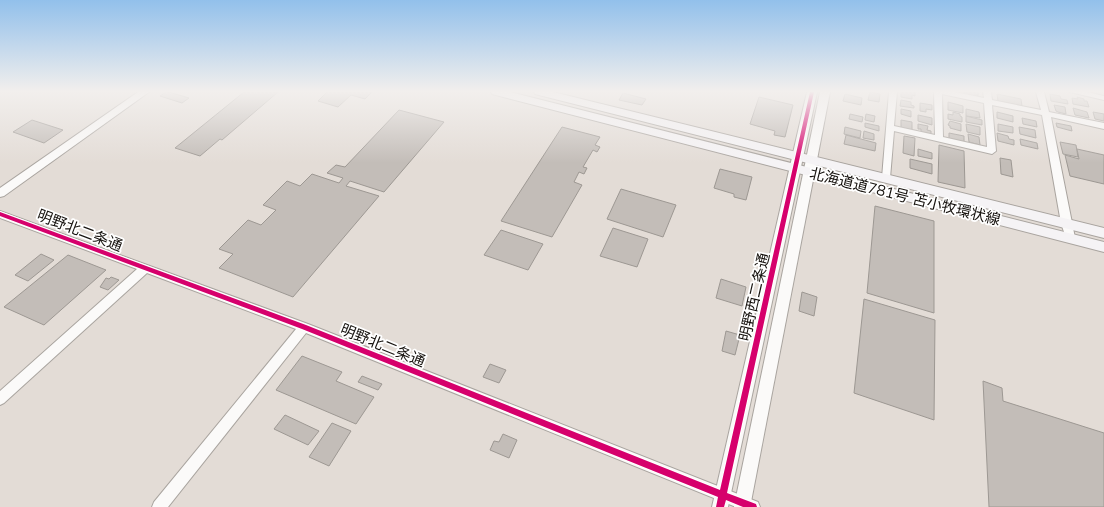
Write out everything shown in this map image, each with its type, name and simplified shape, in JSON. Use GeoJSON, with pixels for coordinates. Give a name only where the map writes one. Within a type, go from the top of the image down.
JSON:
{"type":"FeatureCollection","features":[{"type":"Feature","properties":{"kind":"main road","name":"北海道道781号 苫小牧環状線"},"geometry":{"type":"LineString","coordinates":[[598,116],[797,162],[812,159],[1104,232]]}},
{"type":"Feature","properties":{"kind":"main road","name":"北海道道781号 苫小牧環状線"},"geometry":{"type":"LineString","coordinates":[[626,116],[797,162],[809,172],[1104,247]]}},
{"type":"Feature","properties":{"kind":"street"},"geometry":{"type":"LineString","coordinates":[[0,193],[111,116]]}},
{"type":"Feature","properties":{"kind":"street","name":"明野西二条通"},"geometry":{"type":"LineString","coordinates":[[722,501],[807,116]]}},
{"type":"Feature","properties":{"kind":"street","name":"明野西二条通"},"geometry":{"type":"LineString","coordinates":[[746,506],[820,116]]}},
{"type":"Feature","properties":{"kind":"street"},"geometry":{"type":"LineString","coordinates":[[886,178],[890,116]]}},
{"type":"Feature","properties":{"kind":"street"},"geometry":{"type":"LineString","coordinates":[[939,116],[939,139]]}},
{"type":"Feature","properties":{"kind":"street"},"geometry":{"type":"LineString","coordinates":[[889,127],[992,151],[989,116]]}},
{"type":"Feature","properties":{"kind":"street"},"geometry":{"type":"LineString","coordinates":[[1046,116],[1070,238]]}},
{"type":"Feature","properties":{"kind":"street"},"geometry":{"type":"LineString","coordinates":[[1054,116],[1104,126]]}},
{"type":"Feature","properties":{"kind":"street","name":"明野北二条通"},"geometry":{"type":"LineString","coordinates":[[0,214],[304,327],[722,501],[746,506]]}},
{"type":"Feature","properties":{"kind":"street"},"geometry":{"type":"LineString","coordinates":[[0,399],[144,268]]}},
{"type":"Feature","properties":{"kind":"street"},"geometry":{"type":"LineString","coordinates":[[159,507],[304,327]]}},
{"type":"Feature","properties":{"kind":"building"},"geometry":{"type":"Polygon","coordinates":[[[215,116],[250,116],[222,140],[220,139],[200,156],[175,148],[215,116]]]}},
{"type":"Feature","properties":{"kind":"building"},"geometry":{"type":"Polygon","coordinates":[[[394,116],[420,116],[444,122],[384,192],[350,181],[346,186],[379,196],[293,297],[219,268],[233,254],[219,249],[248,220],[261,225],[276,210],[263,205],[287,181],[300,186],[312,174],[339,183],[343,178],[327,173],[336,165],[345,167],[394,116]]]}},
{"type":"Feature","properties":{"kind":"building"},"geometry":{"type":"Polygon","coordinates":[[[753,116],[790,116],[785,137],[774,135],[775,131],[750,124],[753,116]]]}},
{"type":"Feature","properties":{"kind":"building"},"geometry":{"type":"Polygon","coordinates":[[[850,116],[863,117],[862,122],[849,119],[850,116]]]}},
{"type":"Feature","properties":{"kind":"building"},"geometry":{"type":"Polygon","coordinates":[[[866,116],[875,116],[874,122],[865,120],[866,116]]]}},
{"type":"Feature","properties":{"kind":"building"},"geometry":{"type":"Polygon","coordinates":[[[918,116],[932,118],[932,125],[918,121],[918,116]]]}},
{"type":"Feature","properties":{"kind":"building"},"geometry":{"type":"Polygon","coordinates":[[[948,116],[960,116],[962,117],[962,122],[948,119],[948,116]]]}},
{"type":"Feature","properties":{"kind":"building"},"geometry":{"type":"Polygon","coordinates":[[[966,116],[980,116],[980,118],[966,116]]]}},
{"type":"Feature","properties":{"kind":"building"},"geometry":{"type":"Polygon","coordinates":[[[966,116],[982,120],[982,125],[966,122],[966,116]]]}},
{"type":"Feature","properties":{"kind":"building"},"geometry":{"type":"Polygon","coordinates":[[[997,116],[1013,116],[1013,122],[997,118],[997,116]]]}},
{"type":"Feature","properties":{"kind":"building"},"geometry":{"type":"Polygon","coordinates":[[[1078,116],[1088,116],[1089,118],[1078,116]]]}},
{"type":"Feature","properties":{"kind":"building"},"geometry":{"type":"Polygon","coordinates":[[[1094,116],[1104,116],[1104,121],[1095,119],[1094,116]]]}},
{"type":"Feature","properties":{"kind":"building"},"geometry":{"type":"Polygon","coordinates":[[[1022,118],[1036,121],[1037,127],[1023,124],[1022,118]]]}},
{"type":"Feature","properties":{"kind":"building"},"geometry":{"type":"Polygon","coordinates":[[[32,120],[63,130],[44,143],[13,132],[32,120]]]}},
{"type":"Feature","properties":{"kind":"building"},"geometry":{"type":"Polygon","coordinates":[[[901,120],[912,122],[912,130],[901,128],[901,120]]]}},
{"type":"Feature","properties":{"kind":"building"},"geometry":{"type":"Polygon","coordinates":[[[950,121],[961,124],[961,131],[950,128],[948,125],[950,121]]]}},
{"type":"Feature","properties":{"kind":"building"},"geometry":{"type":"Polygon","coordinates":[[[865,123],[879,126],[879,131],[865,127],[865,123]]]}},
{"type":"Feature","properties":{"kind":"building"},"geometry":{"type":"Polygon","coordinates":[[[1056,123],[1071,126],[1072,131],[1057,127],[1056,123]]]}},
{"type":"Feature","properties":{"kind":"building"},"geometry":{"type":"Polygon","coordinates":[[[918,124],[928,126],[927,130],[931,131],[931,134],[921,132],[921,129],[918,129],[918,124]]]}},
{"type":"Feature","properties":{"kind":"building"},"geometry":{"type":"Polygon","coordinates":[[[966,124],[980,127],[980,135],[967,132],[966,124]]]}},
{"type":"Feature","properties":{"kind":"building"},"geometry":{"type":"Polygon","coordinates":[[[998,124],[1013,127],[1013,133],[998,131],[998,124]]]}},
{"type":"Feature","properties":{"kind":"building"},"geometry":{"type":"Polygon","coordinates":[[[562,127],[600,137],[595,145],[600,147],[597,152],[593,150],[583,167],[587,168],[584,174],[579,172],[574,182],[582,185],[552,237],[501,221],[562,127]]]}},
{"type":"Feature","properties":{"kind":"building"},"geometry":{"type":"Polygon","coordinates":[[[845,127],[861,131],[860,138],[844,134],[845,127]]]}},
{"type":"Feature","properties":{"kind":"building"},"geometry":{"type":"Polygon","coordinates":[[[1019,127],[1035,130],[1036,138],[1020,134],[1019,127]]]}},
{"type":"Feature","properties":{"kind":"building"},"geometry":{"type":"Polygon","coordinates":[[[864,131],[874,134],[874,140],[863,138],[864,131]]]}},
{"type":"Feature","properties":{"kind":"building"},"geometry":{"type":"Polygon","coordinates":[[[949,133],[964,136],[964,142],[949,139],[949,133]]]}},
{"type":"Feature","properties":{"kind":"building"},"geometry":{"type":"Polygon","coordinates":[[[997,133],[1008,136],[1009,139],[1014,140],[1014,145],[998,141],[997,133]]]}},
{"type":"Feature","properties":{"kind":"building"},"geometry":{"type":"Polygon","coordinates":[[[968,134],[979,137],[980,145],[969,142],[968,134]]]}},
{"type":"Feature","properties":{"kind":"building"},"geometry":{"type":"Polygon","coordinates":[[[846,135],[876,143],[875,151],[844,144],[846,135]]]}},
{"type":"Feature","properties":{"kind":"building"},"geometry":{"type":"Polygon","coordinates":[[[904,136],[915,138],[914,156],[903,153],[904,136]]]}},
{"type":"Feature","properties":{"kind":"building"},"geometry":{"type":"Polygon","coordinates":[[[1020,139],[1037,143],[1038,149],[1021,145],[1020,139]]]}},
{"type":"Feature","properties":{"kind":"building"},"geometry":{"type":"Polygon","coordinates":[[[1060,142],[1076,145],[1078,157],[1063,154],[1060,142]]]}},
{"type":"Feature","properties":{"kind":"building"},"geometry":{"type":"Polygon","coordinates":[[[939,145],[964,151],[965,188],[938,182],[939,145]]]}},
{"type":"Feature","properties":{"kind":"building"},"geometry":{"type":"Polygon","coordinates":[[[918,149],[932,153],[932,159],[918,156],[918,149]]]}},
{"type":"Feature","properties":{"kind":"building"},"geometry":{"type":"Polygon","coordinates":[[[1077,149],[1104,155],[1104,184],[1070,176],[1065,155],[1079,159],[1077,149]]]}},
{"type":"Feature","properties":{"kind":"building"},"geometry":{"type":"Polygon","coordinates":[[[1000,158],[1011,160],[1013,177],[1001,174],[1000,158]]]}},
{"type":"Feature","properties":{"kind":"building"},"geometry":{"type":"Polygon","coordinates":[[[910,159],[932,164],[932,174],[910,168],[910,159]]]}},
{"type":"Feature","properties":{"kind":"building"},"geometry":{"type":"Polygon","coordinates":[[[720,169],[752,177],[746,200],[734,197],[734,194],[714,188],[720,169]]]}},
{"type":"Feature","properties":{"kind":"building"},"geometry":{"type":"Polygon","coordinates":[[[621,189],[676,205],[663,237],[607,219],[621,189]]]}},
{"type":"Feature","properties":{"kind":"building"},"geometry":{"type":"Polygon","coordinates":[[[875,206],[934,221],[934,313],[867,293],[875,206]]]}},
{"type":"Feature","properties":{"kind":"building"},"geometry":{"type":"Polygon","coordinates":[[[613,228],[648,239],[637,267],[600,256],[613,228]]]}},
{"type":"Feature","properties":{"kind":"building"},"geometry":{"type":"Polygon","coordinates":[[[501,230],[543,244],[528,270],[484,255],[501,230]]]}},
{"type":"Feature","properties":{"kind":"building"},"geometry":{"type":"Polygon","coordinates":[[[41,254],[54,260],[28,281],[15,275],[41,254]]]}},
{"type":"Feature","properties":{"kind":"building"},"geometry":{"type":"Polygon","coordinates":[[[68,255],[106,270],[44,325],[4,307],[68,255]]]}},
{"type":"Feature","properties":{"kind":"building"},"geometry":{"type":"Polygon","coordinates":[[[111,277],[119,280],[108,290],[100,287],[106,278],[109,279],[111,277]]]}},
{"type":"Feature","properties":{"kind":"building"},"geometry":{"type":"Polygon","coordinates":[[[721,279],[746,287],[742,306],[716,298],[721,279]]]}},
{"type":"Feature","properties":{"kind":"building"},"geometry":{"type":"Polygon","coordinates":[[[802,292],[817,297],[814,316],[799,311],[802,292]]]}},
{"type":"Feature","properties":{"kind":"building"},"geometry":{"type":"Polygon","coordinates":[[[864,299],[935,320],[934,420],[854,393],[864,299]]]}},
{"type":"Feature","properties":{"kind":"building"},"geometry":{"type":"Polygon","coordinates":[[[726,331],[740,335],[735,355],[722,351],[726,331]]]}},
{"type":"Feature","properties":{"kind":"building"},"geometry":{"type":"Polygon","coordinates":[[[302,356],[342,372],[336,381],[374,397],[356,424],[276,390],[302,356]]]}},
{"type":"Feature","properties":{"kind":"building"},"geometry":{"type":"Polygon","coordinates":[[[490,364],[506,370],[499,383],[483,377],[490,364]]]}},
{"type":"Feature","properties":{"kind":"building"},"geometry":{"type":"Polygon","coordinates":[[[362,376],[382,384],[378,390],[358,382],[362,376]]]}},
{"type":"Feature","properties":{"kind":"building"},"geometry":{"type":"Polygon","coordinates":[[[983,381],[1002,388],[1003,401],[1104,433],[1104,507],[989,507],[983,381]]]}},
{"type":"Feature","properties":{"kind":"building"},"geometry":{"type":"Polygon","coordinates":[[[285,415],[319,431],[308,445],[274,429],[285,415]]]}},
{"type":"Feature","properties":{"kind":"building"},"geometry":{"type":"Polygon","coordinates":[[[332,423],[351,431],[329,466],[309,457],[332,423]]]}},
{"type":"Feature","properties":{"kind":"building"},"geometry":{"type":"Polygon","coordinates":[[[503,434],[517,440],[509,458],[490,450],[494,441],[499,442],[503,434]]]}},
{"type":"Feature","properties":{"kind":"cycle path"},"geometry":{"type":"LineString","coordinates":[[720,507],[807,116]]}},
{"type":"Feature","properties":{"kind":"cycle path"},"geometry":{"type":"LineString","coordinates":[[0,214],[304,327],[753,507]]}}]}
